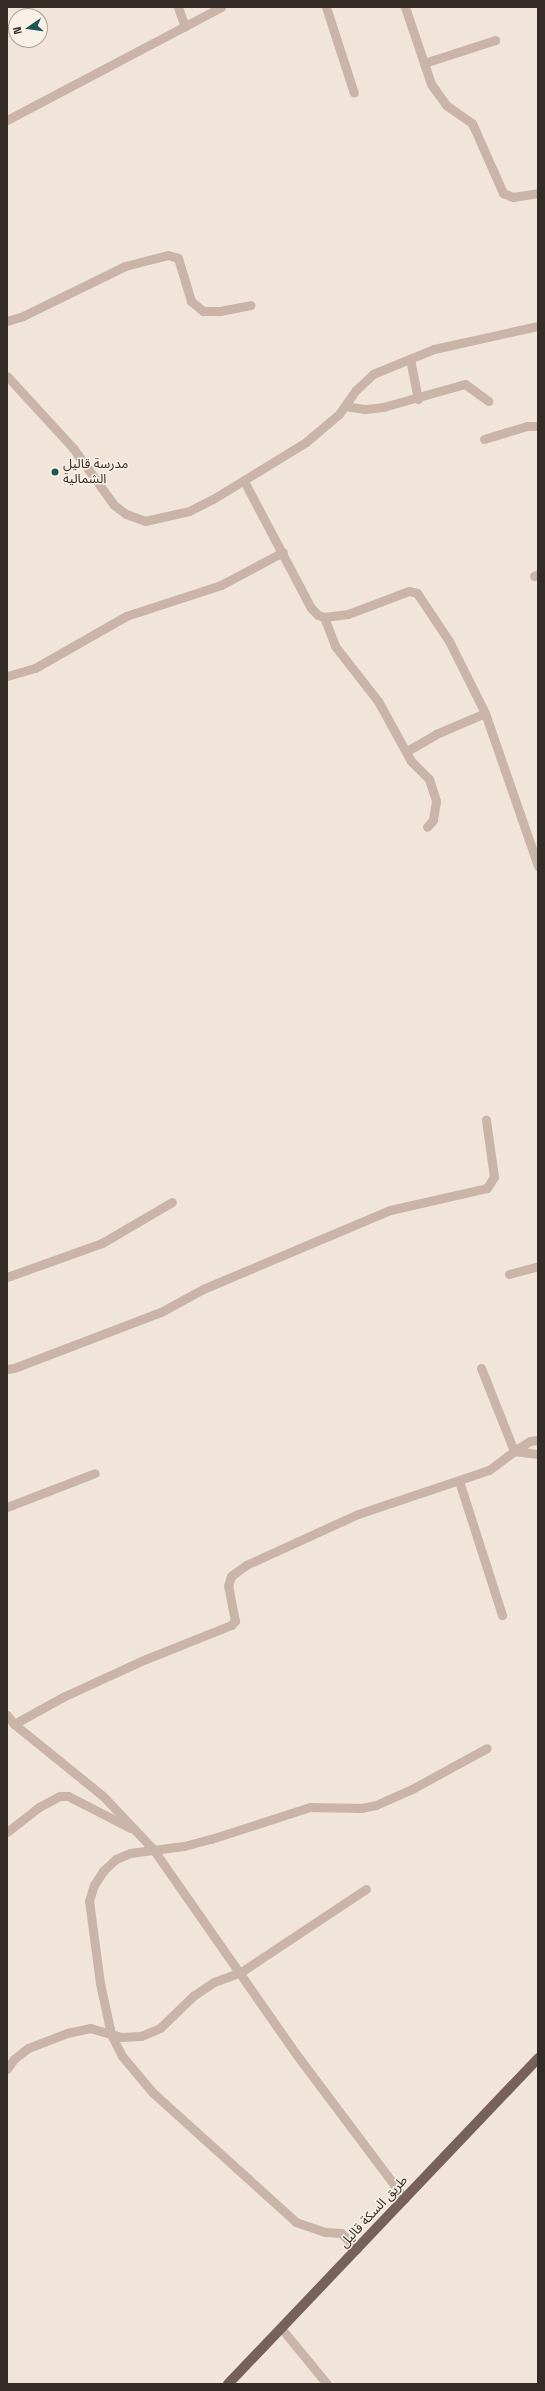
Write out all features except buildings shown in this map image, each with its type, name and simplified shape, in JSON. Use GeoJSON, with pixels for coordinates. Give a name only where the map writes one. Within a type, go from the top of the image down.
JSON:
{"type":"FeatureCollection","features":[{"type":"Feature","properties":{"kind":"main road","name":"طريق السكة قاليل"},"geometry":{"type":"LineString","coordinates":[[228,2384],[538,2058]]}},
{"type":"Feature","properties":{"kind":"street"},"geometry":{"type":"LineString","coordinates":[[178,7],[185,27]]}},
{"type":"Feature","properties":{"kind":"street"},"geometry":{"type":"LineString","coordinates":[[7,120],[221,7]]}},
{"type":"Feature","properties":{"kind":"street"},"geometry":{"type":"LineString","coordinates":[[326,7],[354,93]]}},
{"type":"Feature","properties":{"kind":"street"},"geometry":{"type":"LineString","coordinates":[[405,7],[431,84],[438,96],[446,105],[472,123],[502,193],[513,197],[538,193]]}},
{"type":"Feature","properties":{"kind":"street"},"geometry":{"type":"LineString","coordinates":[[424,63],[495,40]]}},
{"type":"Feature","properties":{"kind":"street"},"geometry":{"type":"LineString","coordinates":[[7,321],[23,316],[124,266],[168,255],[178,258],[191,301],[202,310],[220,310],[250,305]]}},
{"type":"Feature","properties":{"kind":"street"},"geometry":{"type":"LineString","coordinates":[[7,376],[73,448],[114,505],[126,514],[145,521],[171,517],[207,502],[306,442],[339,414],[356,390],[373,374],[434,350],[538,326]]}},
{"type":"Feature","properties":{"kind":"street"},"geometry":{"type":"LineString","coordinates":[[410,360],[418,399]]}},
{"type":"Feature","properties":{"kind":"street"},"geometry":{"type":"LineString","coordinates":[[345,406],[364,409],[418,399],[465,384],[488,401]]}},
{"type":"Feature","properties":{"kind":"street"},"geometry":{"type":"LineString","coordinates":[[484,439],[527,426],[538,426]]}},
{"type":"Feature","properties":{"kind":"street"},"geometry":{"type":"LineString","coordinates":[[244,480],[311,608],[324,617],[335,646],[378,701],[420,772],[429,779],[434,790],[436,812],[427,827]]}},
{"type":"Feature","properties":{"kind":"street"},"geometry":{"type":"LineString","coordinates":[[7,676],[35,668],[126,616],[220,585],[283,552]]}},
{"type":"Feature","properties":{"kind":"street"},"geometry":{"type":"LineString","coordinates":[[324,617],[348,614],[409,591],[417,593],[449,640],[485,713],[538,865]]}},
{"type":"Feature","properties":{"kind":"street"},"geometry":{"type":"LineString","coordinates":[[407,751],[436,734],[485,713]]}},
{"type":"Feature","properties":{"kind":"street"},"geometry":{"type":"LineString","coordinates":[[7,1369],[14,1368],[161,1312],[203,1289],[390,1210],[487,1188],[494,1177],[486,1120]]}},
{"type":"Feature","properties":{"kind":"street"},"geometry":{"type":"LineString","coordinates":[[7,1277],[102,1243],[172,1202]]}},
{"type":"Feature","properties":{"kind":"street"},"geometry":{"type":"LineString","coordinates":[[509,1274],[538,1266]]}},
{"type":"Feature","properties":{"kind":"street"},"geometry":{"type":"LineString","coordinates":[[481,1368],[514,1450]]}},
{"type":"Feature","properties":{"kind":"street"},"geometry":{"type":"LineString","coordinates":[[14,1724],[105,1678],[231,1625],[236,1621],[228,1586],[235,1571],[246,1564],[358,1514],[489,1470],[514,1450],[530,1441],[538,1440]]}},
{"type":"Feature","properties":{"kind":"street"},"geometry":{"type":"LineString","coordinates":[[514,1450],[538,1454]]}},
{"type":"Feature","properties":{"kind":"street"},"geometry":{"type":"LineString","coordinates":[[7,1506],[95,1473]]}},
{"type":"Feature","properties":{"kind":"street"},"geometry":{"type":"LineString","coordinates":[[459,1481],[502,1615]]}},
{"type":"Feature","properties":{"kind":"street"},"geometry":{"type":"LineString","coordinates":[[7,1715],[14,1724],[103,1796],[138,1832],[153,1850],[241,1972],[296,2054],[405,2199]]}},
{"type":"Feature","properties":{"kind":"street"},"geometry":{"type":"LineString","coordinates":[[357,2249],[341,2233],[326,2232],[296,2222],[153,2093],[122,2056],[111,2034],[100,1983],[89,1901],[94,1885],[116,1859],[130,1853],[184,1846],[211,1839],[310,1807],[361,1808],[376,1805],[412,1789],[487,1748]]}},
{"type":"Feature","properties":{"kind":"street"},"geometry":{"type":"LineString","coordinates":[[7,1832],[40,1807],[60,1796],[68,1796],[138,1832]]}},
{"type":"Feature","properties":{"kind":"street"},"geometry":{"type":"LineString","coordinates":[[7,2069],[19,2055],[44,2040],[90,2028],[121,2037],[141,2036],[160,2028],[193,1996],[214,1982],[241,1972],[366,1889]]}},
{"type":"Feature","properties":{"kind":"street"},"geometry":{"type":"LineString","coordinates":[[281,2328],[327,2384]]}},
{"type":"Feature","properties":{"kind":"place","name":"مدرسة قاليل الشمالية"},"geometry":{"type":"Point","coordinates":[55,472]}}]}
